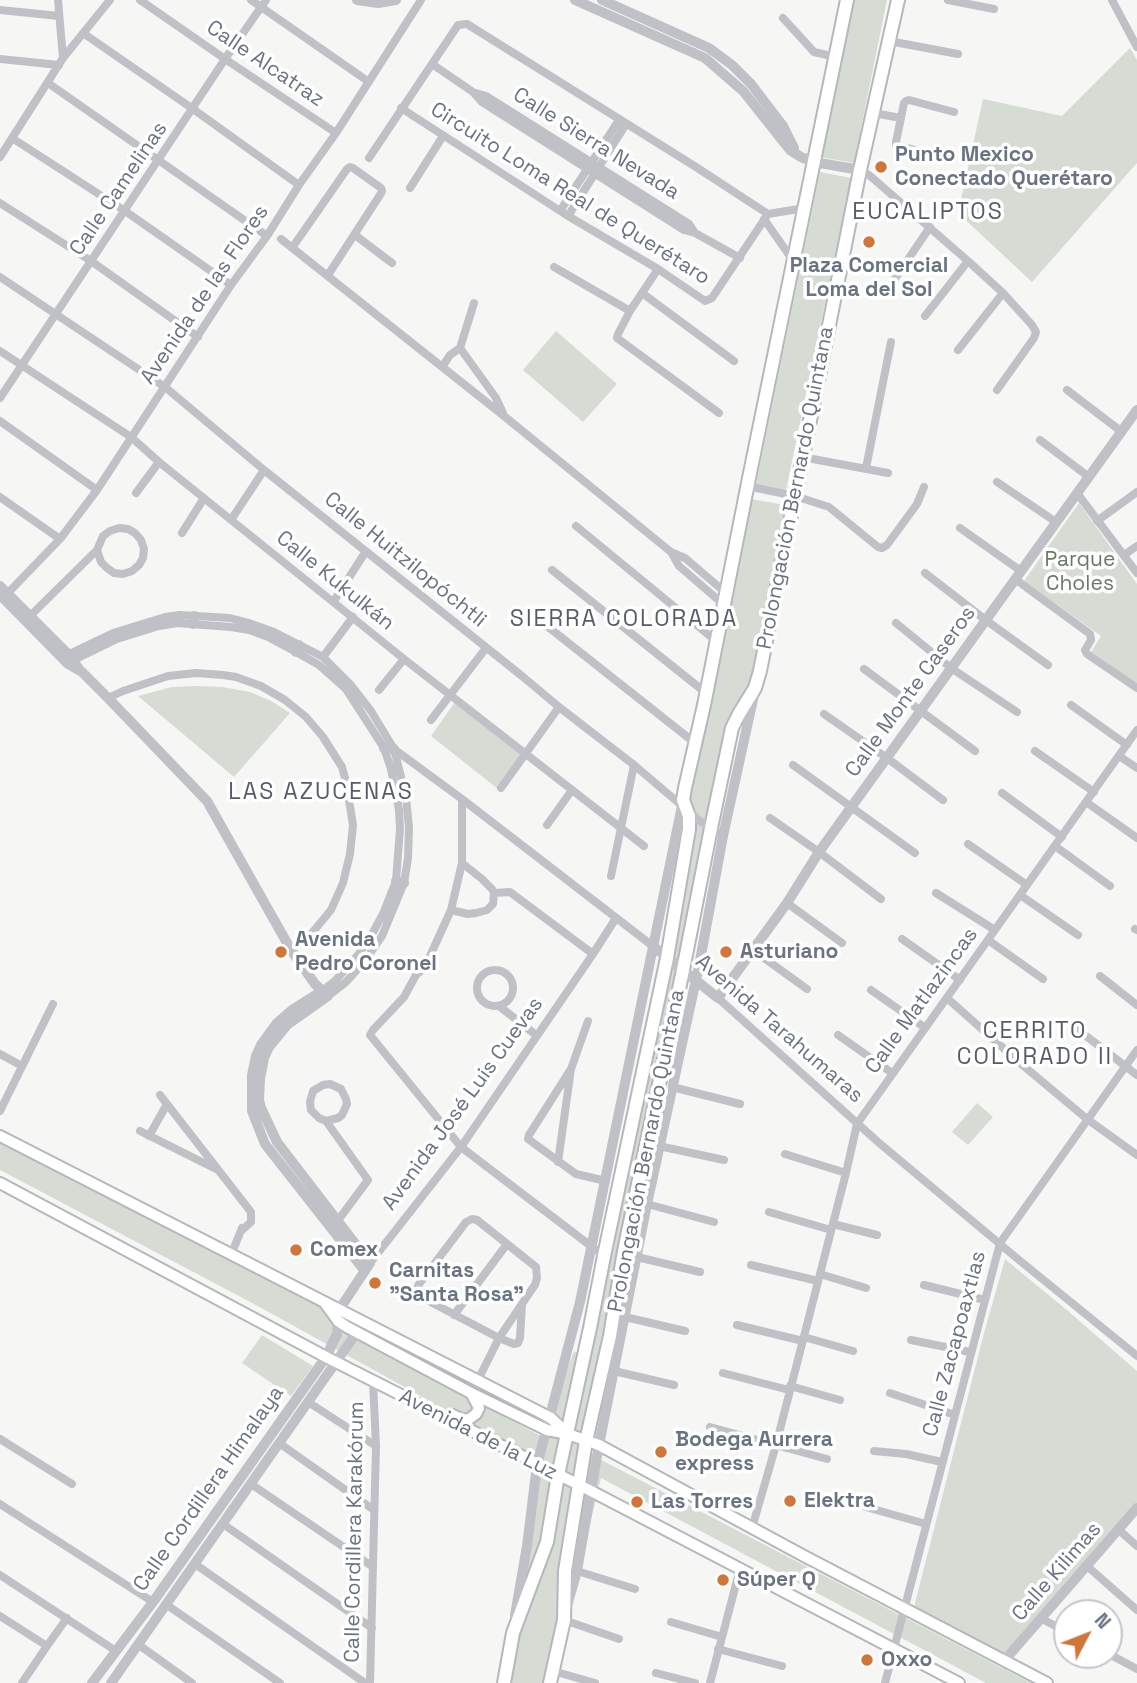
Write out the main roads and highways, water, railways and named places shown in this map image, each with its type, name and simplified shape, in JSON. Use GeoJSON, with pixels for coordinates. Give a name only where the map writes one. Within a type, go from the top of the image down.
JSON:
{"type":"FeatureCollection","features":[{"type":"Feature","properties":{"kind":"main road","name":"Prolongación Bernardo Quintana"},"geometry":{"type":"LineString","coordinates":[[506,1683],[513,1633],[547,1542],[558,1475],[667,958],[689,829],[689,816],[684,805],[695,743],[848,0]]}},
{"type":"Feature","properties":{"kind":"main road","name":"Prolongación Bernardo Quintana"},"geometry":{"type":"LineString","coordinates":[[551,1677],[564,1620],[565,1571],[593,1443],[624,1251],[711,828],[732,728],[755,688],[860,170],[898,0]]}},
{"type":"Feature","properties":{"kind":"main road","name":"Avenida de la Luz"},"geometry":{"type":"LineString","coordinates":[[0,1136],[325,1303],[357,1332],[471,1392],[547,1430],[593,1443],[1047,1683]]}},
{"type":"Feature","properties":{"kind":"main road","name":"Avenida de la Luz"},"geometry":{"type":"LineString","coordinates":[[0,1183],[331,1360],[958,1683]]}},
{"type":"Feature","properties":{"kind":"main road","name":"Avenida de la Luz"},"geometry":{"type":"LineString","coordinates":[[338,1316],[478,1380],[551,1418],[568,1434]]}},
{"type":"Feature","properties":{"kind":"main road"},"geometry":{"type":"LineString","coordinates":[[392,1391],[410,1394],[464,1420],[478,1412],[478,1404],[471,1392]]}},
{"type":"Feature","properties":{"kind":"place","name":"Punto Mexico Conectado Querétaro"},"geometry":{"type":"Point","coordinates":[881,167]}},
{"type":"Feature","properties":{"kind":"place","name":"Plaza Comercial Loma del Sol"},"geometry":{"type":"Point","coordinates":[869,242]}},
{"type":"Feature","properties":{"kind":"place","name":"Avenida Pedro Coronel"},"geometry":{"type":"Point","coordinates":[281,952]}},
{"type":"Feature","properties":{"kind":"place","name":"Asturiano"},"geometry":{"type":"Point","coordinates":[726,952]}},
{"type":"Feature","properties":{"kind":"place","name":"Comex"},"geometry":{"type":"Point","coordinates":[296,1250]}},
{"type":"Feature","properties":{"kind":"place","name":"Carnitas \"Santa Rosa\""},"geometry":{"type":"Point","coordinates":[375,1283]}},
{"type":"Feature","properties":{"kind":"place","name":"Bodega Aurrera express"},"geometry":{"type":"Point","coordinates":[661,1452]}},
{"type":"Feature","properties":{"kind":"place","name":"Elektra"},"geometry":{"type":"Point","coordinates":[790,1501]}},
{"type":"Feature","properties":{"kind":"place","name":"Las Torres"},"geometry":{"type":"Point","coordinates":[637,1502]}},
{"type":"Feature","properties":{"kind":"place","name":"Súper Q"},"geometry":{"type":"Point","coordinates":[723,1580]}},
{"type":"Feature","properties":{"kind":"place","name":"Oxxo"},"geometry":{"type":"Point","coordinates":[867,1660]}},
{"type":"Feature","properties":{"kind":"district","name":"EUCALIPTOS"},"geometry":{"type":"Point","coordinates":[928,213]}},
{"type":"Feature","properties":{"kind":"district","name":"SIERRA COLORADA"},"geometry":{"type":"Point","coordinates":[624,620]}},
{"type":"Feature","properties":{"kind":"district","name":"LAS AZUCENAS"},"geometry":{"type":"Point","coordinates":[321,793]}},
{"type":"Feature","properties":{"kind":"district","name":"CERRITO COLORADO II"},"geometry":{"type":"Point","coordinates":[1035,1045]}},
{"type":"Feature","properties":{"kind":"park label","name":"Parque Choles"},"geometry":{"type":"Point","coordinates":[1080,572]}}]}
